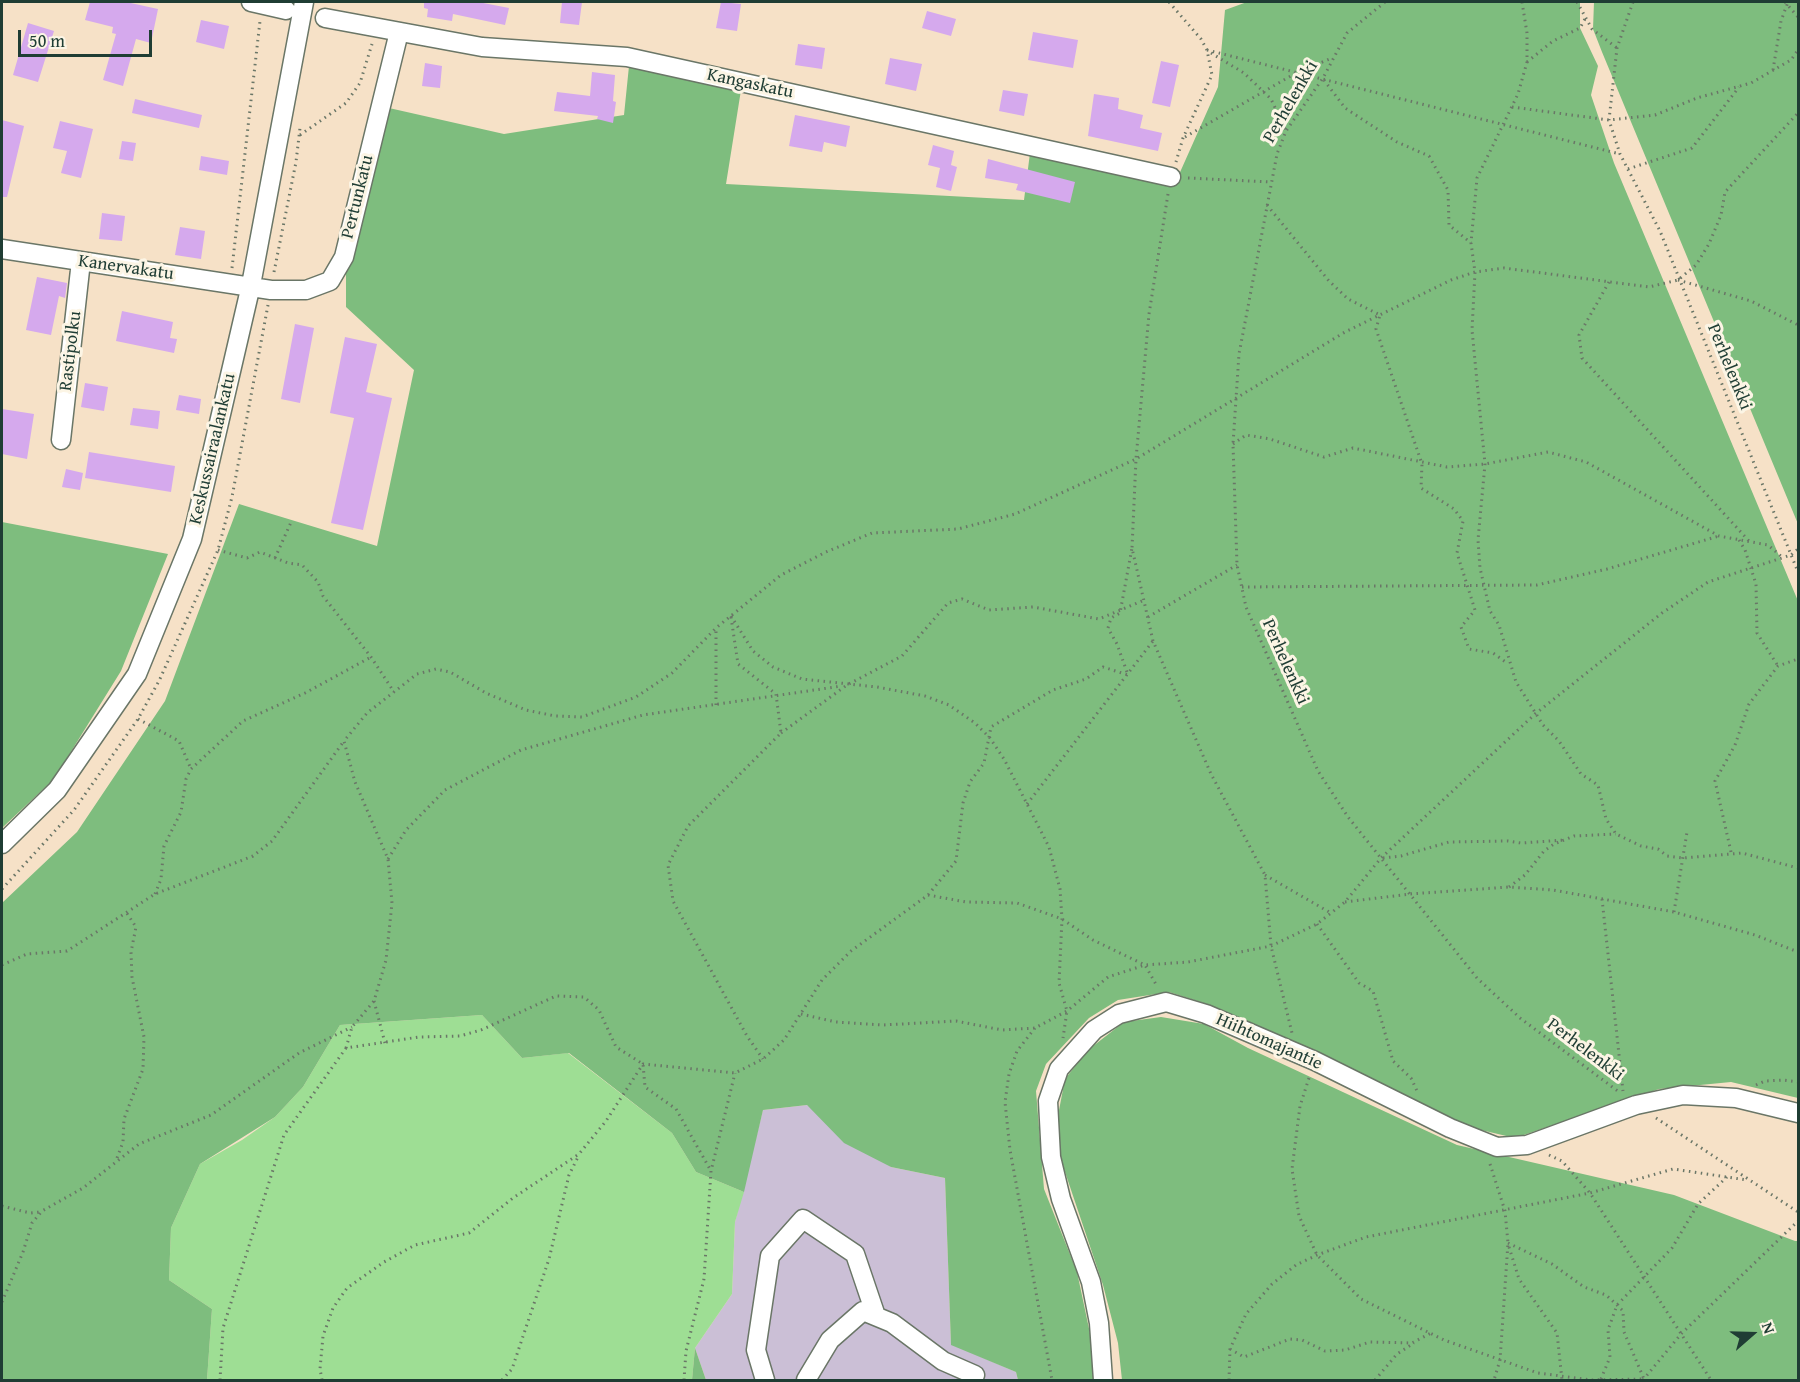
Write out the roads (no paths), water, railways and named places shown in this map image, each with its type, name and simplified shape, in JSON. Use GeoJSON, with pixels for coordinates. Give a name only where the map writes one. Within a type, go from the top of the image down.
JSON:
{"type":"FeatureCollection","features":[{"type":"Feature","properties":{"kind":"street","name":"Keskussairaalankatu"},"geometry":{"type":"LineString","coordinates":[[2,844],[57,790],[137,674],[192,539],[251,285],[304,2]]}},
{"type":"Feature","properties":{"kind":"street"},"geometry":{"type":"LineString","coordinates":[[256,3],[286,10]]}},
{"type":"Feature","properties":{"kind":"street","name":"Kangaskatu"},"geometry":{"type":"LineString","coordinates":[[325,18],[482,47],[627,57],[1171,177]]}},
{"type":"Feature","properties":{"kind":"street","name":"Pertunkatu"},"geometry":{"type":"LineString","coordinates":[[251,285],[271,290],[306,290],[330,280],[344,257],[399,32]]}},
{"type":"Feature","properties":{"kind":"street","name":"Kanervakatu"},"geometry":{"type":"LineString","coordinates":[[2,249],[251,285]]}},
{"type":"Feature","properties":{"kind":"street","name":"Rastipolku"},"geometry":{"type":"LineString","coordinates":[[61,440],[81,261]]}},
{"type":"Feature","properties":{"kind":"street","name":"Hiihtomajantie"},"geometry":{"type":"LineString","coordinates":[[1103,1380],[1099,1323],[1091,1282],[1061,1199],[1051,1157],[1048,1101],[1059,1069],[1094,1030],[1110,1019],[1141,1007],[1166,1002],[1206,1014],[1315,1061],[1482,1143],[1512,1148],[1527,1145],[1630,1100],[1683,1095],[1736,1098],[1798,1113]]}},
{"type":"Feature","properties":{"kind":"street"},"geometry":{"type":"LineString","coordinates":[[765,1380],[756,1350],[770,1256],[803,1219],[855,1254],[876,1316]]}},
{"type":"Feature","properties":{"kind":"street"},"geometry":{"type":"LineString","coordinates":[[806,1380],[830,1340],[863,1311],[891,1323],[943,1361],[975,1375]]}}]}
